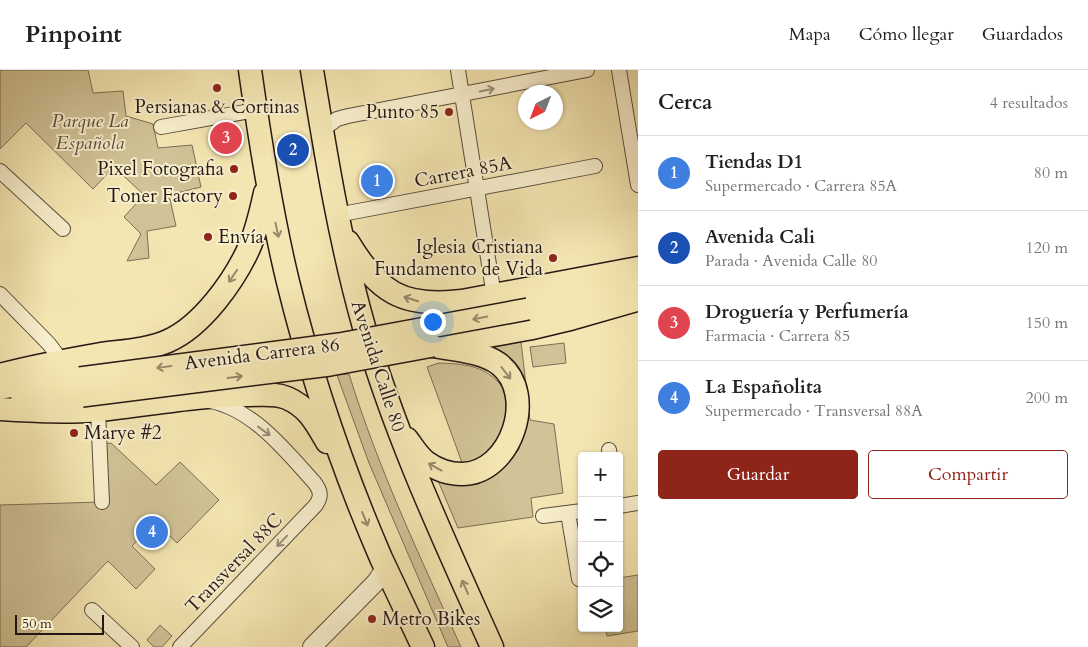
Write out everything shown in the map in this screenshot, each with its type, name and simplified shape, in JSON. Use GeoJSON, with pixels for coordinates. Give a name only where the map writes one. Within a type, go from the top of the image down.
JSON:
{"type":"FeatureCollection","features":[{"type":"Feature","properties":{"kind":"highway"},"geometry":{"type":"LineString","coordinates":[[250,70],[268,182],[294,306],[352,487],[386,568],[423,647]]}},
{"type":"Feature","properties":{"kind":"highway","name":"Avenida Calle 80"},"geometry":{"type":"LineString","coordinates":[[312,70],[338,221],[362,321],[394,422],[421,489],[492,647]]}},
{"type":"Feature","properties":{"kind":"highway"},"geometry":{"type":"LineString","coordinates":[[0,376],[61,360],[155,346],[179,336],[195,322],[224,290],[238,269],[250,247],[260,217],[268,182]]}},
{"type":"Feature","properties":{"kind":"highway"},"geometry":{"type":"LineString","coordinates":[[338,221],[359,260],[370,275],[394,293],[414,301],[441,304],[494,296],[638,268]]}},
{"type":"Feature","properties":{"kind":"highway"},"geometry":{"type":"LineString","coordinates":[[394,422],[420,456],[443,472],[454,474],[475,473],[493,463],[507,445],[513,433],[517,410],[515,388],[510,377],[496,363],[476,354],[433,346]]}},
{"type":"Feature","properties":{"kind":"highway"},"geometry":{"type":"LineString","coordinates":[[0,408],[52,412],[86,395],[189,398],[270,395],[285,397],[300,404],[313,418],[352,487]]}},
{"type":"Feature","properties":{"kind":"main road","name":"Avenida Carrera 86"},"geometry":{"type":"LineString","coordinates":[[0,388],[86,395],[330,365],[433,346],[529,319],[560,302],[638,279]]}},
{"type":"Feature","properties":{"kind":"main road","name":"Avenida Carrera 86"},"geometry":{"type":"LineString","coordinates":[[86,395],[339,344],[529,319],[572,319],[638,300]]}},
{"type":"Feature","properties":{"kind":"street"},"geometry":{"type":"LineString","coordinates":[[458,70],[494,296]]}},
{"type":"Feature","properties":{"kind":"street"},"geometry":{"type":"LineString","coordinates":[[322,130],[337,119],[348,116],[587,70]]}},
{"type":"Feature","properties":{"kind":"street"},"geometry":{"type":"LineString","coordinates":[[619,70],[638,185]]}},
{"type":"Feature","properties":{"kind":"street"},"geometry":{"type":"LineString","coordinates":[[161,126],[256,110]]}},
{"type":"Feature","properties":{"kind":"street","name":"Carrera 85A"},"geometry":{"type":"LineString","coordinates":[[338,221],[477,188],[596,166]]}},
{"type":"Feature","properties":{"kind":"street"},"geometry":{"type":"LineString","coordinates":[[0,171],[62,229]]}},
{"type":"Feature","properties":{"kind":"street"},"geometry":{"type":"LineString","coordinates":[[0,294],[49,344],[61,360]]}},
{"type":"Feature","properties":{"kind":"street"},"geometry":{"type":"LineString","coordinates":[[86,395],[102,502]]}},
{"type":"Feature","properties":{"kind":"street","name":"Transversal 88C"},"geometry":{"type":"LineString","coordinates":[[180,647],[315,506],[320,494],[319,488],[271,435],[242,414],[224,405],[213,401],[189,398]]}},
{"type":"Feature","properties":{"kind":"street"},"geometry":{"type":"LineString","coordinates":[[623,505],[638,503]]}},
{"type":"Feature","properties":{"kind":"street"},"geometry":{"type":"LineString","coordinates":[[543,516],[575,512],[578,563]]}},
{"type":"Feature","properties":{"kind":"street"},"geometry":{"type":"LineString","coordinates":[[312,647],[376,582],[386,568]]}},
{"type":"Feature","properties":{"kind":"street"},"geometry":{"type":"LineString","coordinates":[[92,610],[132,647]]}},
{"type":"Feature","properties":{"kind":"green space","name":"Parque La Española"},"geometry":{"type":"Polygon","coordinates":[[[0,70],[88,70],[93,93],[123,91],[126,116],[153,124],[158,148],[192,145],[201,187],[169,195],[176,226],[147,231],[149,258],[127,261],[141,234],[124,217],[144,195],[114,167],[93,189],[26,123],[0,149],[0,70]]]}},
{"type":"Feature","properties":{"kind":"green space"},"geometry":{"type":"Polygon","coordinates":[[[521,342],[530,420],[554,424],[563,493],[531,498],[533,517],[458,528],[436,476],[453,483],[478,484],[504,468],[519,449],[526,418],[490,348],[521,342]]]}},
{"type":"Feature","properties":{"kind":"green space"},"geometry":{"type":"Polygon","coordinates":[[[564,343],[566,363],[533,367],[530,347],[564,343]]]}},
{"type":"Feature","properties":{"kind":"green space"},"geometry":{"type":"Polygon","coordinates":[[[439,363],[464,365],[486,372],[501,385],[508,398],[500,447],[464,468],[427,367],[439,363]]]}},
{"type":"Feature","properties":{"kind":"green space"},"geometry":{"type":"Polygon","coordinates":[[[349,374],[386,478],[461,647],[448,647],[369,463],[337,375],[349,374]]]}},
{"type":"Feature","properties":{"kind":"green space"},"geometry":{"type":"Polygon","coordinates":[[[111,443],[156,485],[180,462],[219,500],[177,543],[155,522],[132,546],[155,569],[136,589],[108,561],[26,647],[0,647],[0,505],[101,502],[99,445],[111,443]]]}},
{"type":"Feature","properties":{"kind":"green space"},"geometry":{"type":"Polygon","coordinates":[[[638,575],[638,631],[607,636],[606,632],[623,632],[623,577],[638,575]]]}},
{"type":"Feature","properties":{"kind":"green space"},"geometry":{"type":"Polygon","coordinates":[[[160,625],[172,636],[162,647],[154,647],[147,640],[160,625]]]}},
{"type":"Feature","properties":{"kind":"place","name":"Persianas & Cortinas"},"geometry":{"type":"Point","coordinates":[217,88]}},
{"type":"Feature","properties":{"kind":"place","name":"Punto 85"},"geometry":{"type":"Point","coordinates":[449,112]}},
{"type":"Feature","properties":{"kind":"place","name":"Droguería y Perfumería"},"geometry":{"type":"Point","coordinates":[226,138]}},
{"type":"Feature","properties":{"kind":"place","name":"Avenida Cali"},"geometry":{"type":"Point","coordinates":[293,150]}},
{"type":"Feature","properties":{"kind":"place","name":"Pixel Fotografia"},"geometry":{"type":"Point","coordinates":[234,169]}},
{"type":"Feature","properties":{"kind":"place","name":"Tiendas D1"},"geometry":{"type":"Point","coordinates":[377,181]}},
{"type":"Feature","properties":{"kind":"place","name":"Toner Factory"},"geometry":{"type":"Point","coordinates":[233,196]}},
{"type":"Feature","properties":{"kind":"place","name":"Envía"},"geometry":{"type":"Point","coordinates":[208,237]}},
{"type":"Feature","properties":{"kind":"place","name":"Iglesia Cristiana Fundamento de Vida"},"geometry":{"type":"Point","coordinates":[553,258]}},
{"type":"Feature","properties":{"kind":"place","name":"Marye #2"},"geometry":{"type":"Point","coordinates":[74,433]}},
{"type":"Feature","properties":{"kind":"place","name":"La Españolita"},"geometry":{"type":"Point","coordinates":[152,532]}},
{"type":"Feature","properties":{"kind":"place","name":"Metro Bikes"},"geometry":{"type":"Point","coordinates":[372,619]}}]}
